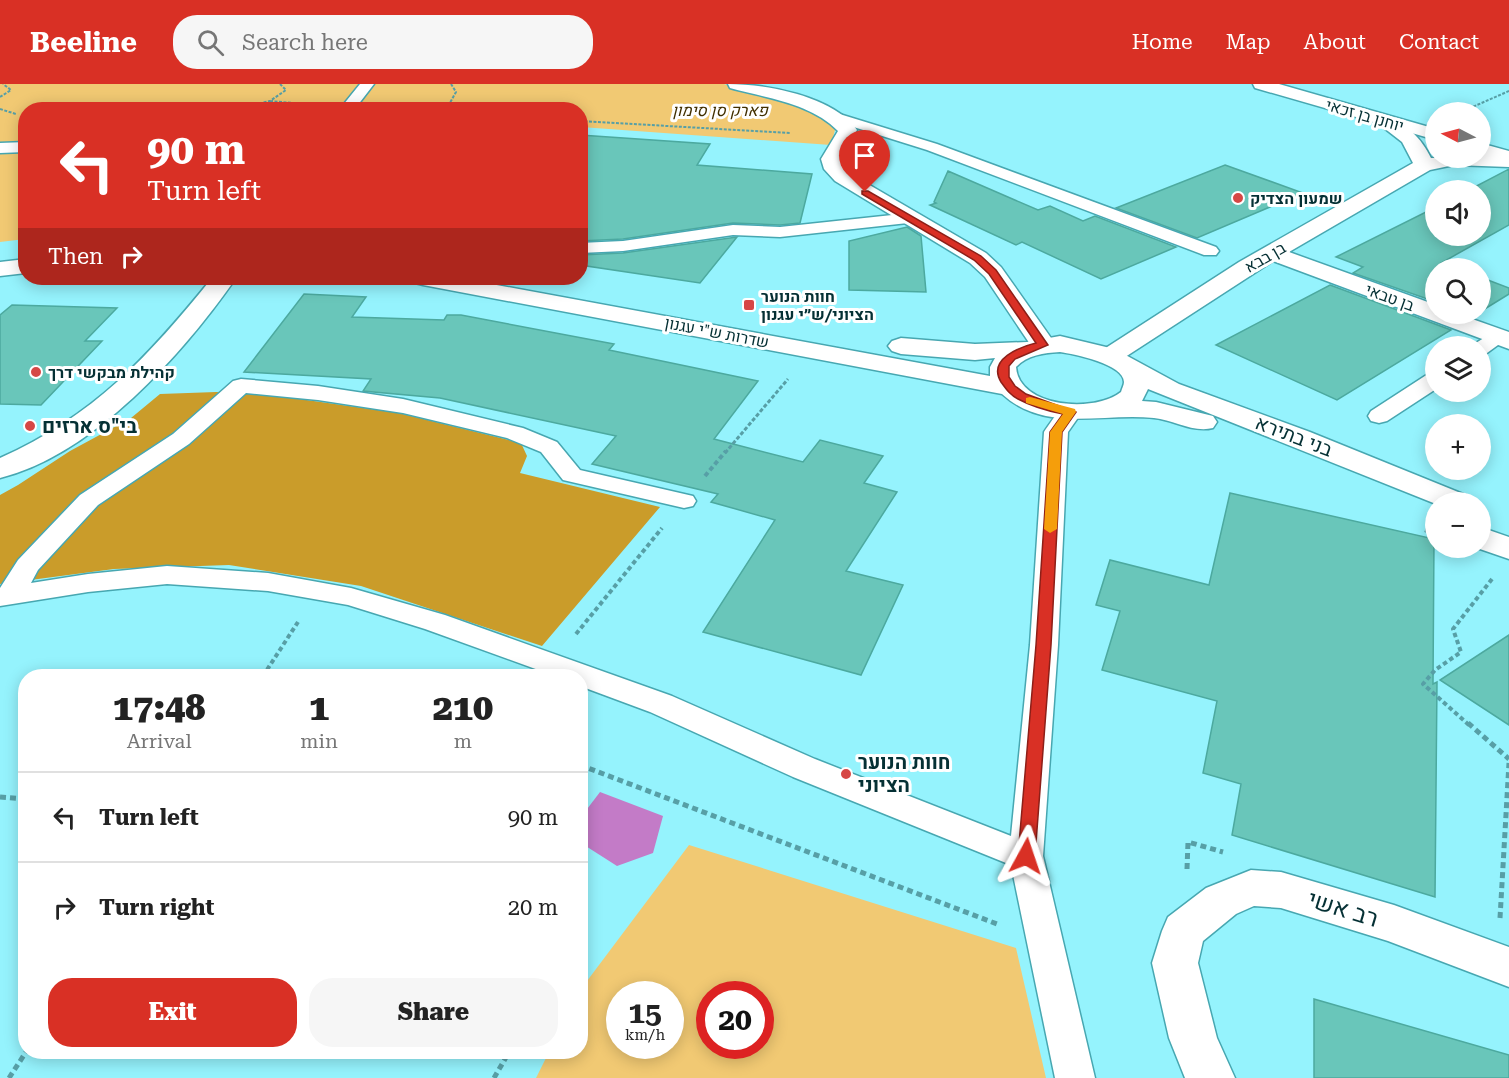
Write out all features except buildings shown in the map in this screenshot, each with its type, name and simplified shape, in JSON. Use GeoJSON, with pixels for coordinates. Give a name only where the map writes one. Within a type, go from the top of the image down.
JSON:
{"type":"FeatureCollection","features":[{"type":"Feature","properties":{"kind":"street"},"geometry":{"type":"LineString","coordinates":[[736,84],[811,105],[841,121],[848,130],[831,159],[834,169],[865,192],[978,258],[993,272],[1034,347],[1011,356],[1004,366],[1004,377],[1011,388]]}},
{"type":"Feature","properties":{"kind":"street","name":"יוחנן בן זכאי"},"geometry":{"type":"LineString","coordinates":[[1261,84],[1425,132]]}},
{"type":"Feature","properties":{"kind":"street","name":"יוחנן בן זכאי"},"geometry":{"type":"LineString","coordinates":[[1305,84],[1425,118]]}},
{"type":"Feature","properties":{"kind":"street"},"geometry":{"type":"LineString","coordinates":[[1384,121],[1410,138],[1424,165]]}},
{"type":"Feature","properties":{"kind":"street"},"geometry":{"type":"LineString","coordinates":[[1491,137],[1509,141]]}},
{"type":"Feature","properties":{"kind":"street"},"geometry":{"type":"LineString","coordinates":[[1491,152],[1509,159]]}},
{"type":"Feature","properties":{"kind":"street","name":"בן בבא"},"geometry":{"type":"LineString","coordinates":[[1120,363],[1247,267],[1424,165],[1454,159],[1509,159]]}},
{"type":"Feature","properties":{"kind":"street","name":"בן טבאי"},"geometry":{"type":"LineString","coordinates":[[1272,253],[1496,342]]}},
{"type":"Feature","properties":{"kind":"street"},"geometry":{"type":"LineString","coordinates":[[0,258],[18,256]]}},
{"type":"Feature","properties":{"kind":"street"},"geometry":{"type":"LineString","coordinates":[[0,269],[18,267]]}},
{"type":"Feature","properties":{"kind":"street"},"geometry":{"type":"LineString","coordinates":[[0,469],[81,427],[107,406],[169,348],[218,285]]}},
{"type":"Feature","properties":{"kind":"street","name":"שדרות ש\"י עגנון"},"geometry":{"type":"LineString","coordinates":[[461,285],[936,372],[1011,388],[1036,403],[1071,412]]}},
{"type":"Feature","properties":{"kind":"street","name":"שדרות ש\"י עגנון"},"geometry":{"type":"LineString","coordinates":[[541,285],[900,346],[975,351],[1078,346],[1120,363]]}},
{"type":"Feature","properties":{"kind":"street"},"geometry":{"type":"LineString","coordinates":[[1113,408],[1128,400],[1136,390],[1136,379],[1120,363]]}},
{"type":"Feature","properties":{"kind":"street","name":"בני בתירא"},"geometry":{"type":"LineString","coordinates":[[1120,363],[1170,390],[1300,438],[1432,492]]}},
{"type":"Feature","properties":{"kind":"street","name":"בני בתירא"},"geometry":{"type":"LineString","coordinates":[[1071,412],[1094,412],[1113,408],[1156,410],[1214,426],[1353,480],[1425,512]]}},
{"type":"Feature","properties":{"kind":"street"},"geometry":{"type":"LineString","coordinates":[[1491,518],[1509,525]]}},
{"type":"Feature","properties":{"kind":"street"},"geometry":{"type":"LineString","coordinates":[[1491,542],[1509,549]]}},
{"type":"Feature","properties":{"kind":"street","name":"רב אשי"},"geometry":{"type":"LineString","coordinates":[[1210,1078],[1193,1038],[1174,963],[1184,931],[1221,901],[1251,888],[1281,890],[1394,924],[1509,967]]}},
{"type":"Feature","properties":{"kind":"lane"},"geometry":{"type":"LineString","coordinates":[[352,102],[367,84]]}},
{"type":"Feature","properties":{"kind":"lane"},"geometry":{"type":"LineString","coordinates":[[833,116],[954,155],[1210,251]]}},
{"type":"Feature","properties":{"kind":"lane"},"geometry":{"type":"LineString","coordinates":[[0,148],[18,147]]}},
{"type":"Feature","properties":{"kind":"lane"},"geometry":{"type":"LineString","coordinates":[[588,248],[623,246],[733,230],[780,232],[911,218]]}},
{"type":"Feature","properties":{"kind":"lane"},"geometry":{"type":"LineString","coordinates":[[6,596],[27,566],[89,500],[181,439],[241,386],[318,393],[403,406],[515,433],[549,447],[572,475],[684,501]]}},
{"type":"Feature","properties":{"kind":"lane"},"geometry":{"type":"LineString","coordinates":[[1379,416],[1425,386]]}},
{"type":"Feature","properties":{"kind":"lane"},"geometry":{"type":"LineString","coordinates":[[1071,412],[1056,432],[1044,645],[1026,856],[1075,1078]]}},
{"type":"Feature","properties":{"kind":"lane"},"geometry":{"type":"LineString","coordinates":[[6,596],[88,583],[167,575],[268,582],[351,597],[435,622],[566,669]]}},
{"type":"Feature","properties":{"kind":"lane"},"geometry":{"type":"LineString","coordinates":[[588,677],[662,704],[804,768],[1026,856]]}},
{"type":"Feature","properties":{"kind":"path"},"geometry":{"type":"LineString","coordinates":[[0,97],[11,90],[3,84]]}},
{"type":"Feature","properties":{"kind":"path"},"geometry":{"type":"LineString","coordinates":[[266,102],[286,90],[280,84]]}},
{"type":"Feature","properties":{"kind":"path"},"geometry":{"type":"LineString","coordinates":[[451,84],[456,93],[451,102]]}},
{"type":"Feature","properties":{"kind":"path"},"geometry":{"type":"LineString","coordinates":[[1484,102],[1509,91]]}},
{"type":"Feature","properties":{"kind":"path"},"geometry":{"type":"LineString","coordinates":[[0,109],[18,115]]}},
{"type":"Feature","properties":{"kind":"path"},"geometry":{"type":"LineString","coordinates":[[588,121],[845,137]]}},
{"type":"Feature","properties":{"kind":"path"},"geometry":{"type":"LineString","coordinates":[[713,466],[787,379],[799,382]]}},
{"type":"Feature","properties":{"kind":"path"},"geometry":{"type":"LineString","coordinates":[[552,664],[648,546]]}},
{"type":"Feature","properties":{"kind":"path"},"geometry":{"type":"LineString","coordinates":[[1485,588],[1453,629],[1461,652],[1435,670],[1423,684],[1509,761],[1508,788]]}},
{"type":"Feature","properties":{"kind":"path"},"geometry":{"type":"LineString","coordinates":[[268,669],[318,591]]}},
{"type":"Feature","properties":{"kind":"path"},"geometry":{"type":"LineString","coordinates":[[588,768],[1045,942]]}},
{"type":"Feature","properties":{"kind":"path"},"geometry":{"type":"LineString","coordinates":[[0,797],[18,798]]}},
{"type":"Feature","properties":{"kind":"path"},"geometry":{"type":"LineString","coordinates":[[9,1078],[21,1059]]}},
{"type":"Feature","properties":{"kind":"path"},"geometry":{"type":"LineString","coordinates":[[494,1078],[505,1059]]}},
{"type":"Feature","properties":{"kind":"green space","name":"פארק סן סימון"},"geometry":{"type":"Polygon","coordinates":[[[0,84],[724,84],[811,109],[829,118],[835,130],[831,145],[588,128],[588,102],[18,102],[18,240],[0,242],[0,84]]]}},
{"type":"Feature","properties":{"kind":"green space"},"geometry":{"type":"Polygon","coordinates":[[[689,845],[1016,948],[1046,1078],[536,1078],[546,1059],[588,1059],[588,980],[689,845]]]}},
{"type":"Feature","properties":{"kind":"shaded area"},"geometry":{"type":"Polygon","coordinates":[[[216,392],[271,395],[399,413],[521,443],[527,456],[520,473],[660,507],[542,646],[361,586],[229,565],[114,569],[0,584],[0,495],[70,451],[131,418],[160,394],[216,392]]]}},
{"type":"Feature","properties":{"kind":"shaded area"},"geometry":{"type":"Polygon","coordinates":[[[600,792],[663,816],[653,853],[617,866],[588,847],[588,808],[600,792]]]}},
{"type":"Feature","properties":{"kind":"slow traffic"},"geometry":{"type":"LineString","coordinates":[[1030,400],[1053,409],[1071,412],[1056,432],[1050,529]]}},
{"type":"Feature","properties":{"kind":"place","name":"שמעון הצדיק"},"geometry":{"type":"Point","coordinates":[1238,198]}},
{"type":"Feature","properties":{"kind":"place","name":"חוות הנוער הציוני/ש״י עגנון"},"geometry":{"type":"Point","coordinates":[749,305]}},
{"type":"Feature","properties":{"kind":"place","name":"קהילת מבקשי דרך"},"geometry":{"type":"Point","coordinates":[36,372]}},
{"type":"Feature","properties":{"kind":"place","name":"בי\"ס ארזים"},"geometry":{"type":"Point","coordinates":[30,426]}},
{"type":"Feature","properties":{"kind":"place","name":"חוות הנוער הציוני"},"geometry":{"type":"Point","coordinates":[846,774]}},
{"type":"Feature","properties":{"kind":"route"},"geometry":{"type":"LineString","coordinates":[[865,192],[978,258],[993,272],[1043,345],[1025,349],[1011,356],[1004,366],[1004,377],[1011,388],[1022,396],[1053,409],[1071,412],[1056,432],[1044,645],[1026,856]]}}]}
